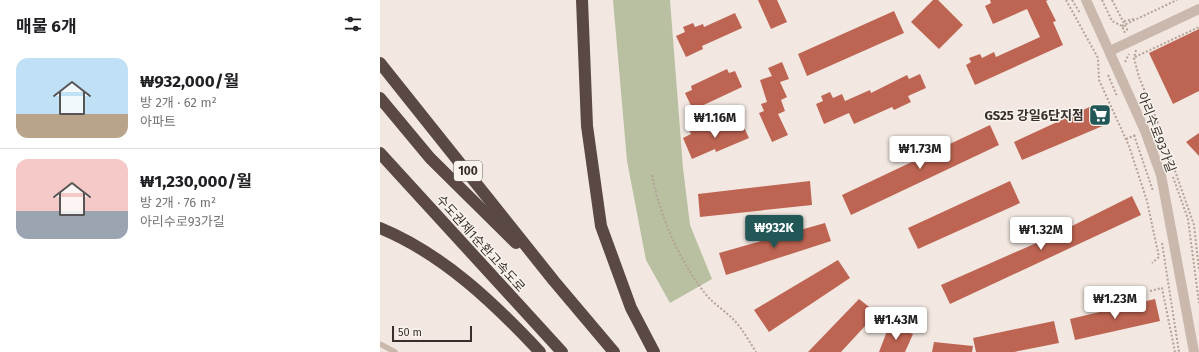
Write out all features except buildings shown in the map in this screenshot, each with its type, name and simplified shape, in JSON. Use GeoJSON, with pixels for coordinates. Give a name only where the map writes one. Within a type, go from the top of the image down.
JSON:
{"type":"FeatureCollection","features":[{"type":"Feature","properties":{"kind":"highway"},"geometry":{"type":"LineString","coordinates":[[582,0],[587,126],[601,226],[631,308],[654,352]]}},
{"type":"Feature","properties":{"kind":"highway","name":"수도권제1순환고속도로"},"geometry":{"type":"LineString","coordinates":[[380,63],[554,281],[614,352]]}},
{"type":"Feature","properties":{"kind":"highway","name":"수도권제1순환고속도로"},"geometry":{"type":"LineString","coordinates":[[380,98],[430,158],[554,281]]}},
{"type":"Feature","properties":{"kind":"highway","name":"수도권제1순환고속도로"},"geometry":{"type":"LineString","coordinates":[[380,153],[562,352]]}},
{"type":"Feature","properties":{"kind":"highway"},"geometry":{"type":"LineString","coordinates":[[380,228],[402,238],[450,268],[518,329],[540,352]]}},
{"type":"Feature","properties":{"kind":"highway"},"geometry":{"type":"LineString","coordinates":[[380,234],[402,238]]}},
{"type":"Feature","properties":{"kind":"street","name":"아리수로93가길"},"geometry":{"type":"LineString","coordinates":[[1086,0],[1110,50],[1145,131],[1161,175],[1194,352]]}},
{"type":"Feature","properties":{"kind":"street"},"geometry":{"type":"LineString","coordinates":[[1110,50],[1199,9]]}},
{"type":"Feature","properties":{"kind":"lane"},"geometry":{"type":"LineString","coordinates":[[380,344],[395,352]]}},
{"type":"Feature","properties":{"kind":"path"},"geometry":{"type":"LineString","coordinates":[[1066,0],[1098,58],[1099,80],[1136,165],[1147,201],[1159,257],[1152,263]]}},
{"type":"Feature","properties":{"kind":"path"},"geometry":{"type":"LineString","coordinates":[[1072,0],[1080,14]]}},
{"type":"Feature","properties":{"kind":"path"},"geometry":{"type":"LineString","coordinates":[[1112,0],[1124,21],[1136,49],[1134,58],[1139,78],[1160,128],[1194,225],[1199,270]]}},
{"type":"Feature","properties":{"kind":"path"},"geometry":{"type":"LineString","coordinates":[[1124,21],[1133,20],[1176,0]]}},
{"type":"Feature","properties":{"kind":"path"},"geometry":{"type":"LineString","coordinates":[[1122,26],[1176,0]]}},
{"type":"Feature","properties":{"kind":"path"},"geometry":{"type":"LineString","coordinates":[[1134,58],[1199,27]]}},
{"type":"Feature","properties":{"kind":"path"},"geometry":{"type":"LineString","coordinates":[[1107,72],[1118,98]]}},
{"type":"Feature","properties":{"kind":"path"},"geometry":{"type":"LineString","coordinates":[[1133,131],[1155,198]]}},
{"type":"Feature","properties":{"kind":"path"},"geometry":{"type":"LineString","coordinates":[[652,175],[668,231],[688,268],[704,292],[733,320],[756,352]]}},
{"type":"Feature","properties":{"kind":"path"},"geometry":{"type":"LineString","coordinates":[[1162,242],[1179,352]]}},
{"type":"Feature","properties":{"kind":"path"},"geometry":{"type":"LineString","coordinates":[[1150,291],[1162,288],[1175,352]]}},
{"type":"Feature","properties":{"kind":"green space"},"geometry":{"type":"Polygon","coordinates":[[[613,0],[670,0],[683,168],[690,225],[712,279],[670,303],[646,260],[627,161],[613,0]]]}},
{"type":"Feature","properties":{"kind":"place","name":"GS25 강일6단지점"},"geometry":{"type":"Point","coordinates":[1100,115]}}]}
